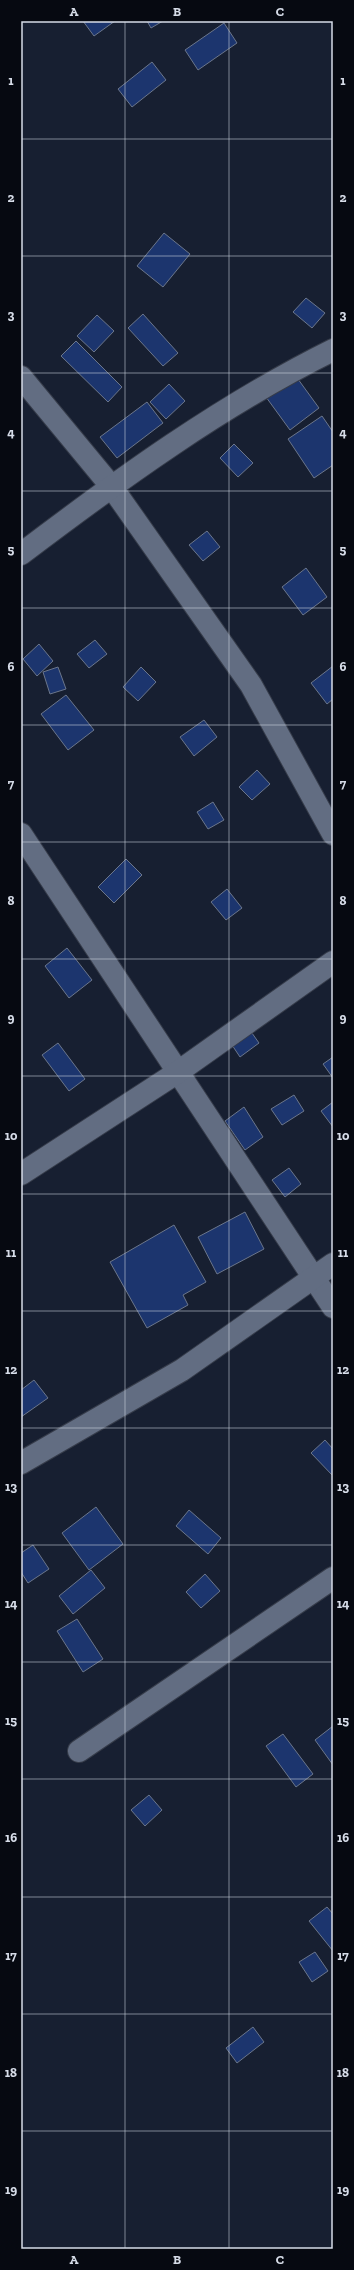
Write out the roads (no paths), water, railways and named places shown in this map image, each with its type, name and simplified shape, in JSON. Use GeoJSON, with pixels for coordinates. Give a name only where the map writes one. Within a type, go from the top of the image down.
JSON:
{"type":"FeatureCollection","features":[{"type":"Feature","properties":{"kind":"street"},"geometry":{"type":"LineString","coordinates":[[21,554],[111,486],[281,376],[333,350]]}},
{"type":"Feature","properties":{"kind":"street"},"geometry":{"type":"LineString","coordinates":[[21,377],[111,486],[251,685],[333,834]]}},
{"type":"Feature","properties":{"kind":"street"},"geometry":{"type":"LineString","coordinates":[[21,834],[314,1276],[333,1307]]}},
{"type":"Feature","properties":{"kind":"street"},"geometry":{"type":"LineString","coordinates":[[21,1174],[178,1072],[333,962]]}},
{"type":"Feature","properties":{"kind":"street"},"geometry":{"type":"LineString","coordinates":[[22,1462],[182,1370],[333,1264]]}},
{"type":"Feature","properties":{"kind":"street"},"geometry":{"type":"LineString","coordinates":[[79,1751],[333,1578]]}}]}
